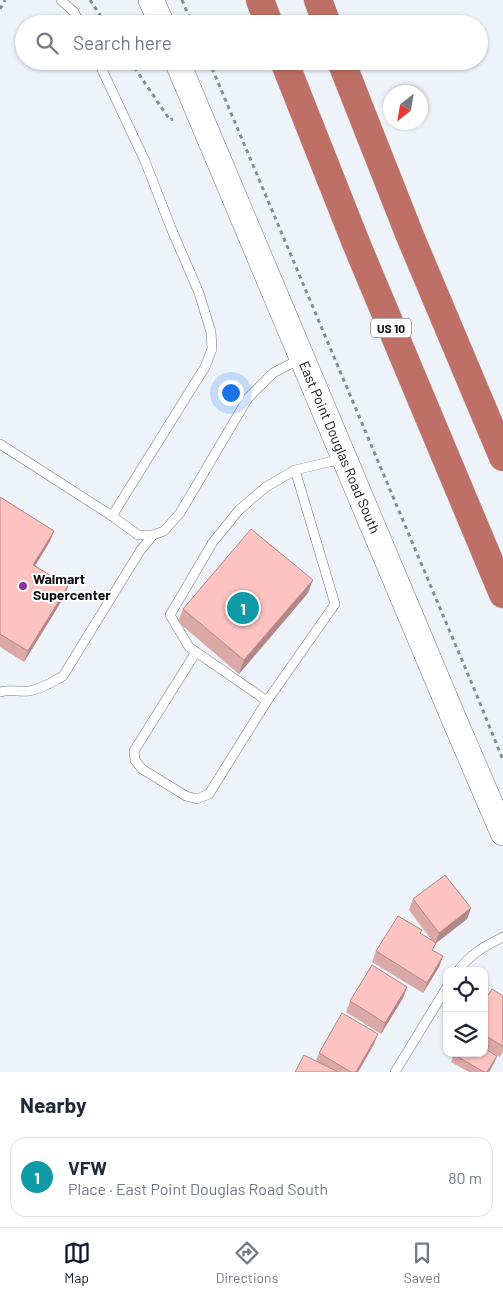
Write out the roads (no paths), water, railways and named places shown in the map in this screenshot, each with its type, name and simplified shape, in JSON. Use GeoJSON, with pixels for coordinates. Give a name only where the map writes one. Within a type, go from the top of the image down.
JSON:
{"type":"FeatureCollection","features":[{"type":"Feature","properties":{"kind":"highway"},"geometry":{"type":"LineString","coordinates":[[260,0],[266,15]]}},
{"type":"Feature","properties":{"kind":"highway"},"geometry":{"type":"LineString","coordinates":[[318,0],[324,15]]}},
{"type":"Feature","properties":{"kind":"highway","name":"US 10"},"geometry":{"type":"LineString","coordinates":[[288,70],[356,244],[503,594]]}},
{"type":"Feature","properties":{"kind":"highway"},"geometry":{"type":"LineString","coordinates":[[345,70],[410,236],[503,457]]}},
{"type":"Feature","properties":{"kind":"street"},"geometry":{"type":"LineString","coordinates":[[151,0],[158,15]]}},
{"type":"Feature","properties":{"kind":"street","name":"East Point Douglas Road South"},"geometry":{"type":"LineString","coordinates":[[182,70],[503,832]]}},
{"type":"Feature","properties":{"kind":"lane"},"geometry":{"type":"LineString","coordinates":[[61,0],[76,15]]}},
{"type":"Feature","properties":{"kind":"lane"},"geometry":{"type":"LineString","coordinates":[[102,70],[145,161],[199,293],[211,332],[212,349],[205,368],[112,516]]}},
{"type":"Feature","properties":{"kind":"lane"},"geometry":{"type":"LineString","coordinates":[[0,444],[112,516],[138,535],[153,535],[164,531],[180,514],[248,398],[273,373],[302,358]]}},
{"type":"Feature","properties":{"kind":"lane"},"geometry":{"type":"LineString","coordinates":[[267,701],[189,647],[170,616],[213,542],[239,510],[266,487],[295,470],[344,458]]}},
{"type":"Feature","properties":{"kind":"lane"},"geometry":{"type":"LineString","coordinates":[[196,652],[134,751],[135,760],[142,769],[186,796],[197,799],[209,794],[267,701],[335,604],[295,470]]}},
{"type":"Feature","properties":{"kind":"lane"},"geometry":{"type":"LineString","coordinates":[[0,692],[6,690],[29,691],[47,686],[63,676],[124,576],[153,535]]}},
{"type":"Feature","properties":{"kind":"lane"},"geometry":{"type":"LineString","coordinates":[[461,967],[480,948],[503,937]]}},
{"type":"Feature","properties":{"kind":"lane"},"geometry":{"type":"LineString","coordinates":[[395,1072],[443,994]]}},
{"type":"Feature","properties":{"kind":"place","name":"Walmart Supercenter"},"geometry":{"type":"Point","coordinates":[23,586]}},
{"type":"Feature","properties":{"kind":"place","name":"VFW"},"geometry":{"type":"Point","coordinates":[243,608]}}]}
